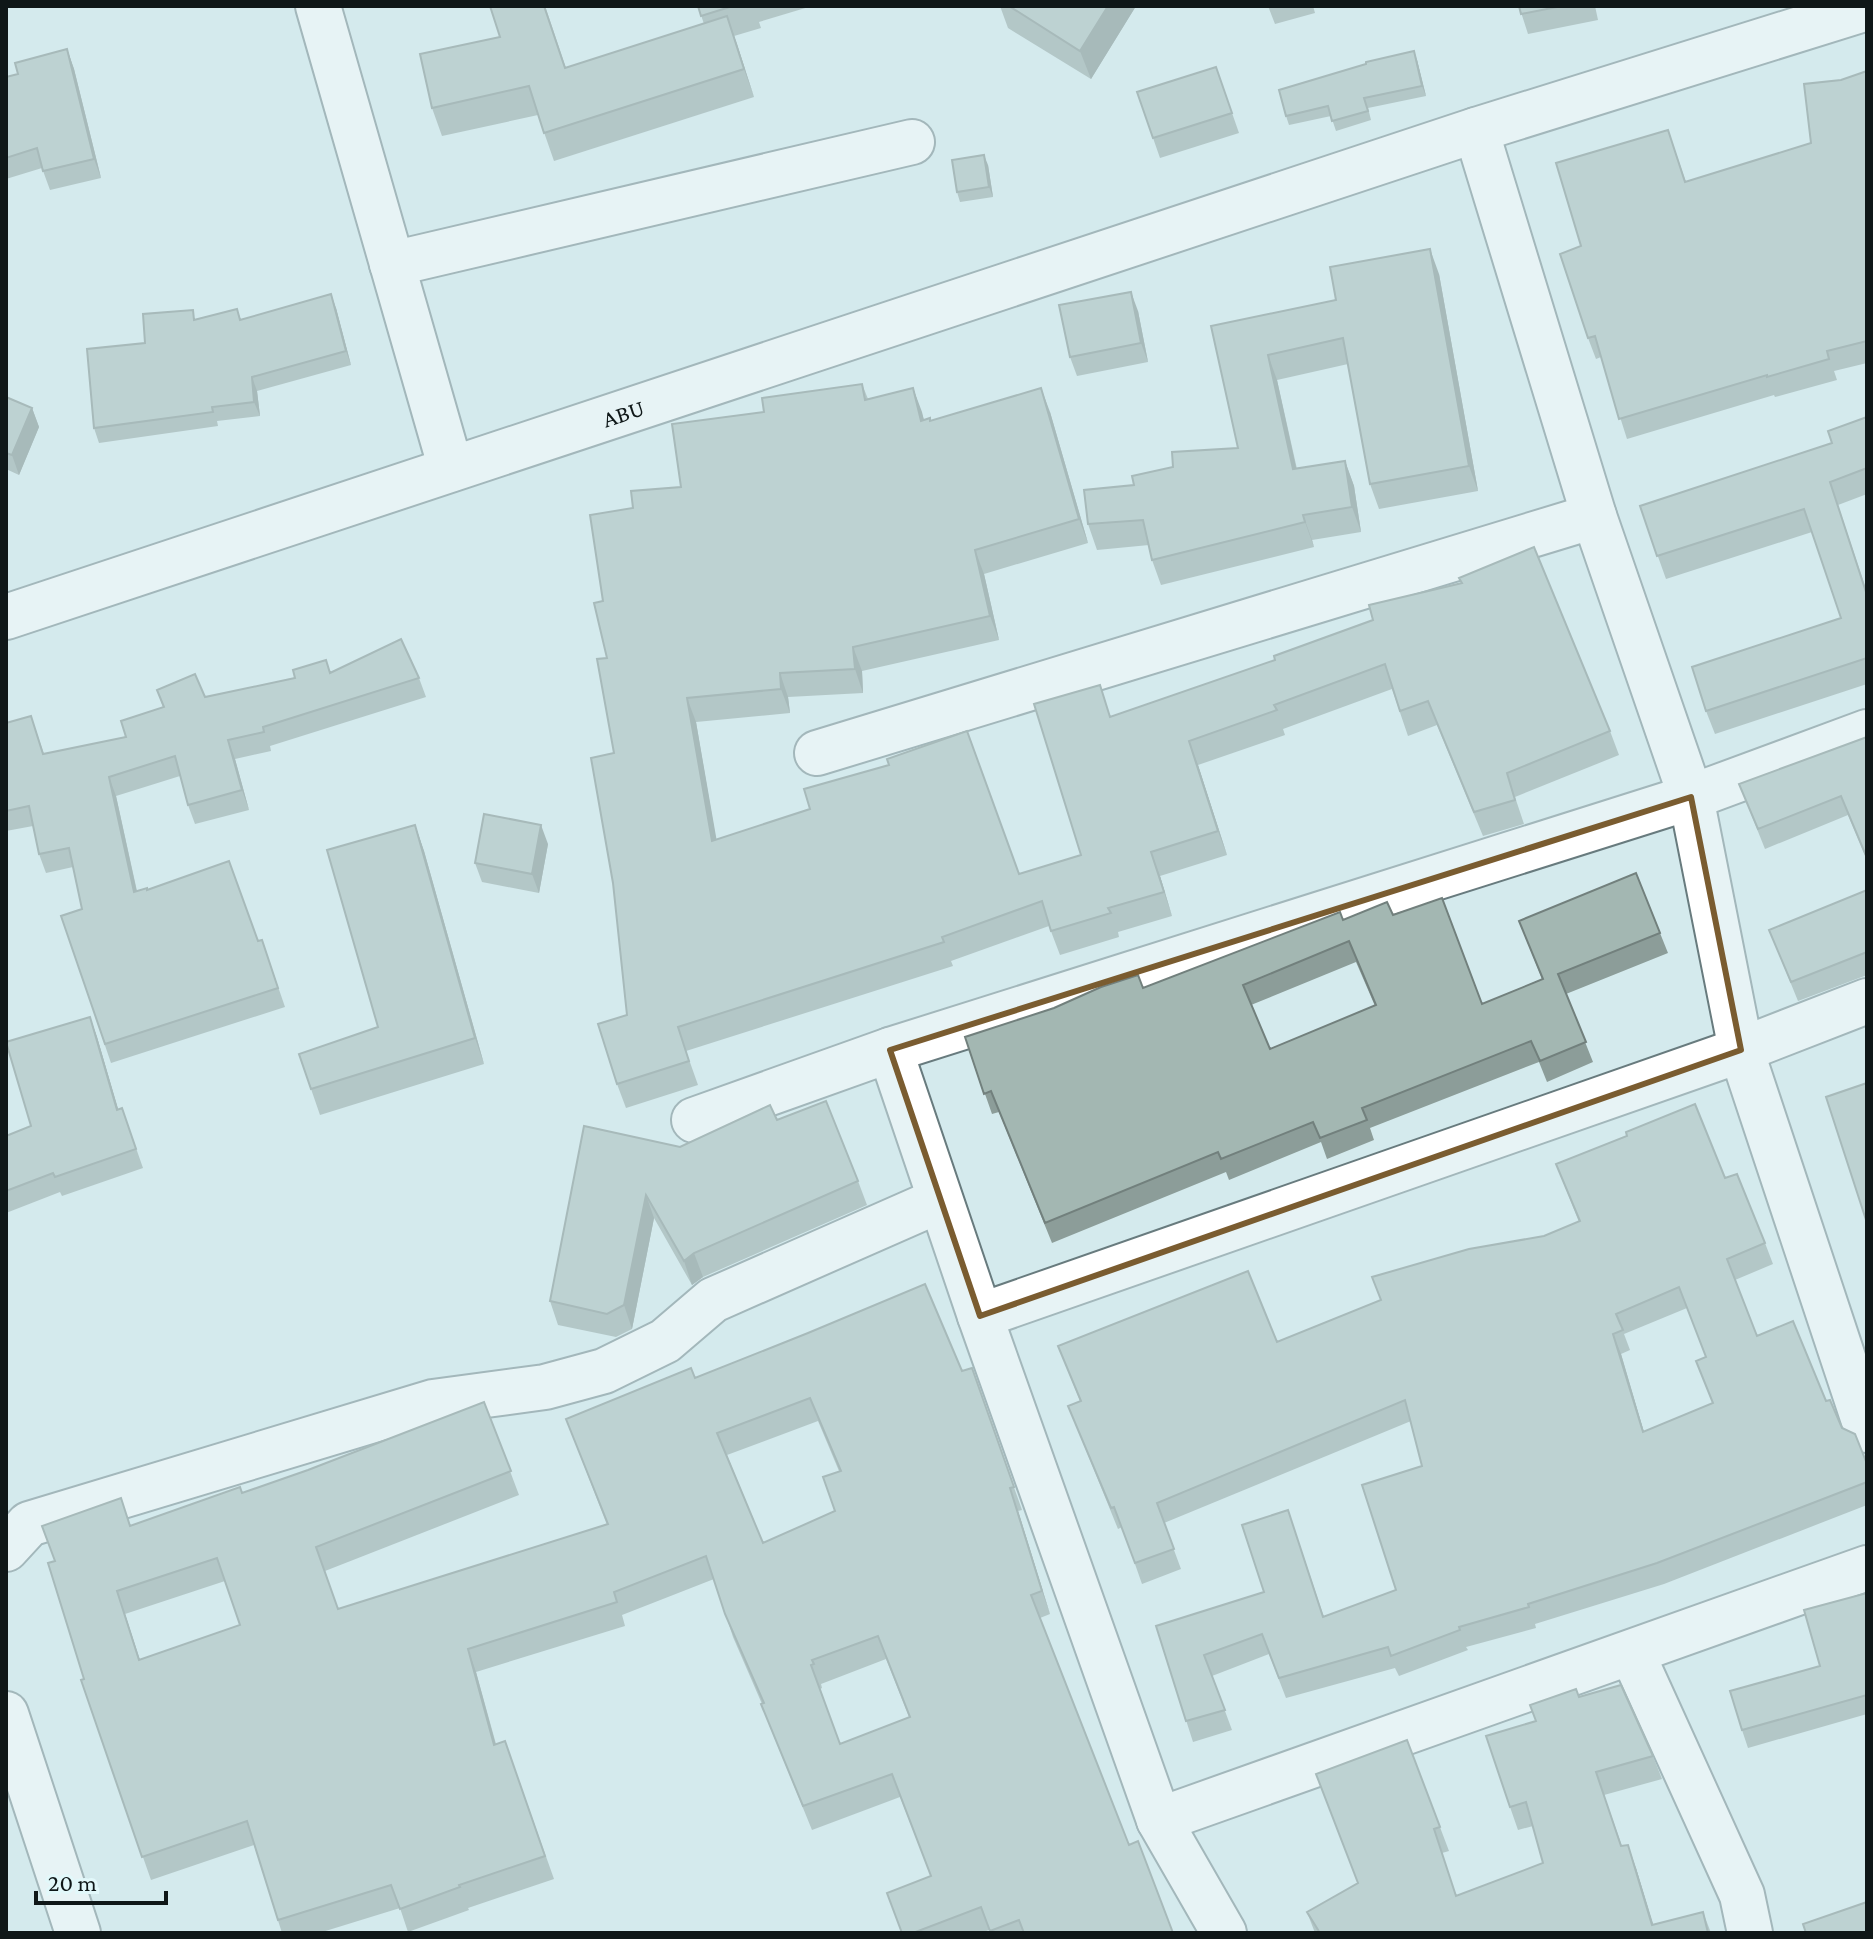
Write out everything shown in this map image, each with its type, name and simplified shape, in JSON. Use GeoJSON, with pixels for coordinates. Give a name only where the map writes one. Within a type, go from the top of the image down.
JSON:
{"type":"FeatureCollection","features":[{"type":"Feature","properties":{"kind":"street"},"geometry":{"type":"LineString","coordinates":[[318,6],[451,469]]}},
{"type":"Feature","properties":{"kind":"street","name":"ABU"},"geometry":{"type":"LineString","coordinates":[[6,617],[1476,130],[1867,8]]}},
{"type":"Feature","properties":{"kind":"street"},"geometry":{"type":"LineString","coordinates":[[1476,130],[1594,516],[1691,797],[1741,1050],[1867,1430]]}},
{"type":"Feature","properties":{"kind":"street"},"geometry":{"type":"LineString","coordinates":[[392,264],[912,142]]}},
{"type":"Feature","properties":{"kind":"street"},"geometry":{"type":"LineString","coordinates":[[817,753],[1594,516]]}},
{"type":"Feature","properties":{"kind":"street"},"geometry":{"type":"LineString","coordinates":[[694,1120],[890,1050],[1691,797],[1867,732]]}},
{"type":"Feature","properties":{"kind":"street"},"geometry":{"type":"LineString","coordinates":[[980,1316],[1741,1050],[1867,1001]]}},
{"type":"Feature","properties":{"kind":"street"},"geometry":{"type":"LineString","coordinates":[[890,1050],[980,1316],[1159,1820],[1224,1933]]}},
{"type":"Feature","properties":{"kind":"street"},"geometry":{"type":"LineString","coordinates":[[6,1549],[29,1524],[433,1402],[545,1387],[604,1371],[665,1341],[713,1300],[940,1200]]}},
{"type":"Feature","properties":{"kind":"street"},"geometry":{"type":"LineString","coordinates":[[1159,1820],[1867,1568]]}},
{"type":"Feature","properties":{"kind":"street"},"geometry":{"type":"LineString","coordinates":[[1632,1653],[1742,1895],[1750,1933]]}},
{"type":"Feature","properties":{"kind":"street"},"geometry":{"type":"LineString","coordinates":[[6,1714],[78,1933]]}},
{"type":"Feature","properties":{"kind":"highlighted area"},"geometry":{"type":"Polygon","coordinates":[[[1691,797],[1741,1050],[980,1316],[890,1050],[1691,797]]]}},
{"type":"Feature","properties":{"kind":"building"},"geometry":{"type":"Polygon","coordinates":[[[490,6],[544,6],[565,68],[727,16],[744,69],[544,133],[529,86],[432,108],[420,54],[500,37],[490,6]]]}},
{"type":"Feature","properties":{"kind":"building"},"geometry":{"type":"Polygon","coordinates":[[[698,6],[733,6],[701,16],[698,6]]]}},
{"type":"Feature","properties":{"kind":"building"},"geometry":{"type":"Polygon","coordinates":[[[1009,6],[1108,6],[1080,51],[1009,6]]]}},
{"type":"Feature","properties":{"kind":"building"},"geometry":{"type":"Polygon","coordinates":[[[1519,6],[1562,6],[1521,14],[1519,6]]]}},
{"type":"Feature","properties":{"kind":"building"},"geometry":{"type":"Polygon","coordinates":[[[67,49],[94,159],[43,171],[37,148],[6,158],[6,77],[18,74],[15,63],[67,49]]]}},
{"type":"Feature","properties":{"kind":"building"},"geometry":{"type":"Polygon","coordinates":[[[1414,51],[1422,86],[1364,98],[1368,111],[1332,121],[1328,106],[1286,116],[1279,90],[1366,62],[1414,51]]]}},
{"type":"Feature","properties":{"kind":"building"},"geometry":{"type":"Polygon","coordinates":[[[1216,67],[1232,113],[1153,138],[1137,92],[1216,67]]]}},
{"type":"Feature","properties":{"kind":"building"},"geometry":{"type":"Polygon","coordinates":[[[1867,71],[1867,341],[1827,351],[1829,359],[1619,419],[1595,336],[1588,338],[1560,254],[1581,246],[1556,163],[1668,130],[1685,182],[1811,143],[1804,84],[1841,80],[1867,71]]]}},
{"type":"Feature","properties":{"kind":"building"},"geometry":{"type":"Polygon","coordinates":[[[984,155],[989,187],[957,192],[952,160],[984,155]]]}},
{"type":"Feature","properties":{"kind":"building"},"geometry":{"type":"Polygon","coordinates":[[[1430,249],[1469,466],[1370,484],[1343,338],[1268,355],[1293,469],[1345,461],[1352,507],[1303,515],[1305,522],[1152,560],[1143,520],[1088,524],[1084,490],[1134,485],[1132,476],[1173,467],[1172,452],[1238,448],[1211,326],[1336,300],[1330,267],[1430,249]]]}},
{"type":"Feature","properties":{"kind":"building"},"geometry":{"type":"Polygon","coordinates":[[[1131,292],[1141,343],[1070,357],[1059,305],[1131,292]]]}},
{"type":"Feature","properties":{"kind":"building"},"geometry":{"type":"Polygon","coordinates":[[[331,294],[346,351],[252,377],[254,402],[212,407],[213,412],[94,428],[87,349],[145,343],[143,314],[193,310],[194,320],[237,309],[240,320],[331,294]]]}},
{"type":"Feature","properties":{"kind":"building"},"geometry":{"type":"Polygon","coordinates":[[[862,384],[865,400],[913,388],[921,421],[1041,388],[1079,519],[975,550],[990,616],[853,647],[855,669],[780,673],[781,689],[687,698],[712,841],[810,809],[804,789],[889,765],[887,759],[967,731],[1019,874],[1081,855],[1034,704],[1100,685],[1110,717],[1275,660],[1274,656],[1373,620],[1369,605],[1462,583],[1459,578],[1534,547],[1610,731],[1507,773],[1515,800],[1474,812],[1428,701],[1400,711],[1385,664],[1274,705],[1277,710],[1189,741],[1218,831],[1151,852],[1164,892],[1108,908],[1111,913],[1051,931],[1042,901],[942,937],[944,942],[678,1027],[689,1061],[617,1084],[598,1024],[627,1015],[613,883],[591,758],[614,753],[597,659],[607,658],[594,603],[603,601],[590,515],[633,508],[631,491],[681,487],[672,424],[764,412],[762,398],[862,384]]]}},
{"type":"Feature","properties":{"kind":"building"},"geometry":{"type":"Polygon","coordinates":[[[6,397],[32,408],[12,455],[6,453],[6,397]]]}},
{"type":"Feature","properties":{"kind":"building"},"geometry":{"type":"Polygon","coordinates":[[[1867,417],[1867,468],[1830,482],[1867,592],[1867,658],[1706,711],[1692,667],[1841,618],[1804,509],[1657,556],[1640,506],[1832,443],[1828,431],[1867,417]]]}},
{"type":"Feature","properties":{"kind":"building"},"geometry":{"type":"Polygon","coordinates":[[[401,639],[419,678],[263,727],[264,732],[228,740],[242,790],[188,805],[175,756],[109,777],[134,892],[229,861],[278,988],[105,1044],[61,916],[82,909],[69,848],[39,854],[29,806],[6,811],[6,723],[31,716],[43,754],[126,737],[121,721],[164,707],[157,690],[195,674],[205,697],[295,678],[293,670],[326,660],[330,673],[401,639]]]}},
{"type":"Feature","properties":{"kind":"building"},"geometry":{"type":"Polygon","coordinates":[[[1867,737],[1867,858],[1841,796],[1758,829],[1739,784],[1867,737]]]}},
{"type":"Feature","properties":{"kind":"building"},"geometry":{"type":"Polygon","coordinates":[[[484,814],[541,825],[532,874],[475,863],[484,814]]]}},
{"type":"Feature","properties":{"kind":"building"},"geometry":{"type":"Polygon","coordinates":[[[415,825],[475,1038],[311,1089],[299,1054],[378,1027],[327,850],[415,825]]]}},
{"type":"Feature","properties":{"kind":"building"},"geometry":{"type":"Polygon","coordinates":[[[1636,873],[1660,933],[1558,974],[1586,1042],[1540,1061],[1531,1041],[1362,1108],[1367,1120],[1320,1138],[1313,1122],[1221,1159],[1218,1152],[1045,1223],[991,1091],[984,1094],[965,1037],[1054,1008],[1138,975],[1143,988],[1340,912],[1343,920],[1387,902],[1393,915],[1442,898],[1482,1004],[1543,979],[1519,921],[1636,873]],[[1349,941],[1243,985],[1270,1049],[1376,1005],[1349,941]]]}},
{"type":"Feature","properties":{"kind":"building"},"geometry":{"type":"Polygon","coordinates":[[[1867,890],[1867,952],[1791,982],[1769,930],[1867,890]]]}},
{"type":"Feature","properties":{"kind":"building"},"geometry":{"type":"Polygon","coordinates":[[[90,1017],[117,1110],[122,1108],[136,1149],[55,1177],[53,1173],[6,1191],[6,1136],[31,1126],[6,1042],[90,1017]]]}},
{"type":"Feature","properties":{"kind":"building"},"geometry":{"type":"Polygon","coordinates":[[[1867,1083],[1867,1223],[1826,1097],[1867,1083]]]}},
{"type":"Feature","properties":{"kind":"building"},"geometry":{"type":"Polygon","coordinates":[[[826,1101],[858,1181],[694,1253],[684,1261],[646,1195],[624,1305],[607,1314],[550,1301],[584,1126],[680,1147],[770,1105],[777,1120],[826,1101]]]}},
{"type":"Feature","properties":{"kind":"building"},"geometry":{"type":"Polygon","coordinates":[[[1695,1104],[1725,1178],[1737,1174],[1765,1243],[1727,1259],[1757,1336],[1793,1321],[1826,1401],[1830,1400],[1842,1428],[1855,1434],[1867,1464],[1867,1482],[1657,1563],[1528,1604],[1529,1607],[1459,1627],[1460,1630],[1391,1656],[1388,1647],[1279,1678],[1262,1634],[1204,1655],[1225,1710],[1186,1721],[1156,1626],[1264,1592],[1242,1525],[1288,1510],[1323,1617],[1396,1590],[1362,1485],[1422,1466],[1405,1400],[1157,1503],[1174,1549],[1135,1563],[1114,1507],[1111,1508],[1068,1406],[1081,1401],[1058,1346],[1248,1271],[1277,1342],[1381,1300],[1372,1277],[1469,1249],[1544,1236],[1580,1221],[1556,1164],[1627,1136],[1626,1132],[1695,1104]],[[1679,1287],[1616,1314],[1623,1330],[1613,1334],[1643,1432],[1713,1403],[1696,1361],[1706,1357],[1679,1287]]]}},
{"type":"Feature","properties":{"kind":"building"},"geometry":{"type":"Polygon","coordinates":[[[925,1284],[962,1371],[972,1368],[1014,1487],[1010,1488],[1042,1591],[1031,1595],[1129,1845],[1138,1841],[1173,1933],[1024,1933],[1019,1920],[990,1931],[981,1907],[913,1933],[902,1933],[887,1893],[931,1876],[892,1774],[803,1806],[761,1704],[764,1703],[725,1614],[706,1556],[614,1592],[617,1602],[468,1649],[494,1745],[505,1741],[545,1856],[400,1909],[391,1885],[278,1920],[247,1821],[142,1857],[81,1680],[84,1679],[48,1563],[55,1561],[42,1526],[121,1498],[130,1526],[240,1487],[242,1493],[308,1470],[484,1402],[511,1471],[316,1547],[338,1609],[608,1524],[566,1419],[691,1368],[695,1378],[925,1284]],[[810,1398],[717,1433],[763,1543],[835,1511],[823,1477],[841,1471],[810,1398]],[[217,1558],[117,1591],[139,1660],[240,1625],[217,1558]],[[878,1636],[812,1660],[814,1664],[811,1665],[840,1744],[910,1717],[878,1636]]]}},
{"type":"Feature","properties":{"kind":"building"},"geometry":{"type":"Polygon","coordinates":[[[1867,1593],[1867,1695],[1742,1730],[1730,1691],[1820,1666],[1804,1610],[1867,1593]]]}},
{"type":"Feature","properties":{"kind":"building"},"geometry":{"type":"Polygon","coordinates":[[[1621,1685],[1653,1756],[1596,1772],[1621,1846],[1628,1845],[1652,1925],[1703,1912],[1708,1933],[1320,1933],[1307,1912],[1358,1883],[1316,1774],[1407,1740],[1440,1827],[1434,1829],[1456,1896],[1543,1863],[1526,1802],[1510,1807],[1486,1736],[1536,1721],[1530,1705],[1576,1689],[1579,1697],[1621,1685]]]}},
{"type":"Feature","properties":{"kind":"building"},"geometry":{"type":"Polygon","coordinates":[[[1867,1902],[1867,1933],[1806,1933],[1803,1924],[1867,1902]]]}}]}
